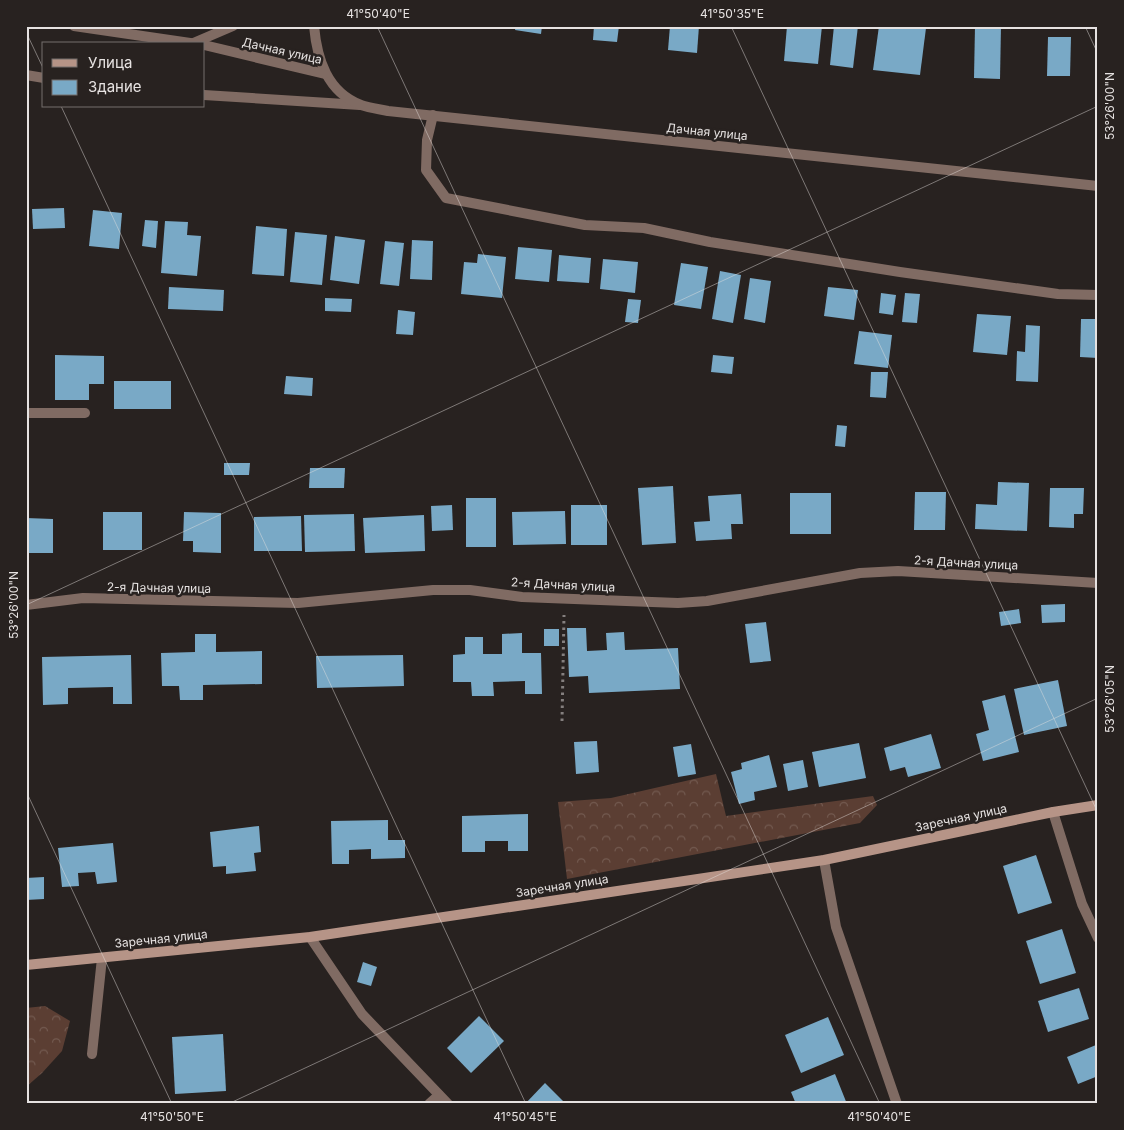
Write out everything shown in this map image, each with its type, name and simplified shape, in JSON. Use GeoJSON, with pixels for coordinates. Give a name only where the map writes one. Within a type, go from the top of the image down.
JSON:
{"type":"FeatureCollection","features":[{"type":"Feature","properties":{"kind":"main road","name":"Заречная улица"},"geometry":{"type":"LineString","coordinates":[[26,965],[310,937],[824,860],[1053,812],[1098,805]]}},
{"type":"Feature","properties":{"kind":"street"},"geometry":{"type":"LineString","coordinates":[[74,26],[186,42]]}},
{"type":"Feature","properties":{"kind":"street"},"geometry":{"type":"LineString","coordinates":[[195,42],[233,26]]}},
{"type":"Feature","properties":{"kind":"street","name":"Дачная улица"},"geometry":{"type":"LineString","coordinates":[[314,26],[319,58],[325,74],[334,86],[346,97],[361,105],[388,111],[1098,186]]}},
{"type":"Feature","properties":{"kind":"street","name":"Дачная улица"},"geometry":{"type":"LineString","coordinates":[[205,45],[325,74]]}},
{"type":"Feature","properties":{"kind":"street"},"geometry":{"type":"LineString","coordinates":[[26,75],[42,78]]}},
{"type":"Feature","properties":{"kind":"street"},"geometry":{"type":"LineString","coordinates":[[205,95],[361,105]]}},
{"type":"Feature","properties":{"kind":"street"},"geometry":{"type":"LineString","coordinates":[[433,115],[427,140],[426,170],[446,198],[586,225],[644,228],[710,242],[900,272],[1058,294],[1098,295]]}},
{"type":"Feature","properties":{"kind":"street"},"geometry":{"type":"LineString","coordinates":[[26,413],[85,413]]}},
{"type":"Feature","properties":{"kind":"street","name":"2-я Дачная улица"},"geometry":{"type":"LineString","coordinates":[[26,605],[83,598],[298,603],[433,590],[470,590],[522,597],[678,603],[707,601],[860,573],[898,571],[1098,583]]}},
{"type":"Feature","properties":{"kind":"street"},"geometry":{"type":"LineString","coordinates":[[1053,812],[1082,904],[1098,938]]}},
{"type":"Feature","properties":{"kind":"street"},"geometry":{"type":"LineString","coordinates":[[824,860],[836,927],[897,1104]]}},
{"type":"Feature","properties":{"kind":"street"},"geometry":{"type":"LineString","coordinates":[[310,937],[362,1014],[448,1104]]}},
{"type":"Feature","properties":{"kind":"street"},"geometry":{"type":"LineString","coordinates":[[92,1054],[102,958]]}},
{"type":"Feature","properties":{"kind":"street"},"geometry":{"type":"LineString","coordinates":[[429,1104],[439,1095]]}},
{"type":"Feature","properties":{"kind":"path"},"geometry":{"type":"LineString","coordinates":[[562,721],[564,599]]}},
{"type":"Feature","properties":{"kind":"green space"},"geometry":{"type":"Polygon","coordinates":[[[716,774],[726,816],[873,796],[877,805],[860,823],[567,879],[558,802],[611,798],[716,774]]]}},
{"type":"Feature","properties":{"kind":"green space"},"geometry":{"type":"Polygon","coordinates":[[[45,1006],[70,1021],[62,1051],[26,1087],[26,1008],[45,1006]]]}},
{"type":"Feature","properties":{"kind":"building"},"geometry":{"type":"Polygon","coordinates":[[[516,26],[542,26],[541,34],[515,30],[516,26]]]}},
{"type":"Feature","properties":{"kind":"building"},"geometry":{"type":"Polygon","coordinates":[[[594,26],[619,26],[617,42],[593,40],[594,26]]]}},
{"type":"Feature","properties":{"kind":"building"},"geometry":{"type":"Polygon","coordinates":[[[670,26],[699,26],[697,53],[668,50],[670,26]]]}},
{"type":"Feature","properties":{"kind":"building"},"geometry":{"type":"Polygon","coordinates":[[[787,26],[822,26],[818,64],[784,61],[787,26]]]}},
{"type":"Feature","properties":{"kind":"building"},"geometry":{"type":"Polygon","coordinates":[[[834,26],[858,26],[853,68],[830,65],[834,26]]]}},
{"type":"Feature","properties":{"kind":"building"},"geometry":{"type":"Polygon","coordinates":[[[879,26],[926,28],[920,75],[873,70],[879,26]]]}},
{"type":"Feature","properties":{"kind":"building"},"geometry":{"type":"Polygon","coordinates":[[[975,26],[1001,26],[1000,79],[974,78],[975,26]]]}},
{"type":"Feature","properties":{"kind":"building"},"geometry":{"type":"Polygon","coordinates":[[[1048,37],[1071,37],[1070,76],[1047,76],[1048,37]]]}},
{"type":"Feature","properties":{"kind":"building"},"geometry":{"type":"Polygon","coordinates":[[[64,208],[65,228],[33,229],[32,209],[64,208]]]}},
{"type":"Feature","properties":{"kind":"building"},"geometry":{"type":"Polygon","coordinates":[[[93,210],[122,213],[119,249],[89,246],[93,210]]]}},
{"type":"Feature","properties":{"kind":"building"},"geometry":{"type":"Polygon","coordinates":[[[145,220],[158,221],[156,248],[142,246],[145,220]]]}},
{"type":"Feature","properties":{"kind":"building"},"geometry":{"type":"Polygon","coordinates":[[[165,221],[188,222],[187,235],[201,236],[197,276],[161,273],[165,221]]]}},
{"type":"Feature","properties":{"kind":"building"},"geometry":{"type":"Polygon","coordinates":[[[256,226],[287,229],[284,276],[252,274],[256,226]]]}},
{"type":"Feature","properties":{"kind":"building"},"geometry":{"type":"Polygon","coordinates":[[[295,232],[327,235],[322,285],[290,282],[295,232]]]}},
{"type":"Feature","properties":{"kind":"building"},"geometry":{"type":"Polygon","coordinates":[[[335,236],[365,240],[359,284],[330,280],[335,236]]]}},
{"type":"Feature","properties":{"kind":"building"},"geometry":{"type":"Polygon","coordinates":[[[412,240],[433,241],[432,280],[410,279],[412,240]]]}},
{"type":"Feature","properties":{"kind":"building"},"geometry":{"type":"Polygon","coordinates":[[[385,241],[404,243],[399,286],[380,284],[385,241]]]}},
{"type":"Feature","properties":{"kind":"building"},"geometry":{"type":"Polygon","coordinates":[[[518,247],[552,250],[549,282],[515,279],[518,247]]]}},
{"type":"Feature","properties":{"kind":"building"},"geometry":{"type":"Polygon","coordinates":[[[478,254],[506,257],[502,298],[461,294],[464,262],[477,263],[478,254]]]}},
{"type":"Feature","properties":{"kind":"building"},"geometry":{"type":"Polygon","coordinates":[[[559,255],[591,258],[589,283],[557,281],[559,255]]]}},
{"type":"Feature","properties":{"kind":"building"},"geometry":{"type":"Polygon","coordinates":[[[603,259],[638,262],[635,293],[600,289],[603,259]]]}},
{"type":"Feature","properties":{"kind":"building"},"geometry":{"type":"Polygon","coordinates":[[[681,263],[708,267],[701,309],[674,305],[681,263]]]}},
{"type":"Feature","properties":{"kind":"building"},"geometry":{"type":"Polygon","coordinates":[[[720,271],[741,275],[733,323],[712,319],[720,271]]]}},
{"type":"Feature","properties":{"kind":"building"},"geometry":{"type":"Polygon","coordinates":[[[750,278],[771,281],[765,323],[744,319],[750,278]]]}},
{"type":"Feature","properties":{"kind":"building"},"geometry":{"type":"Polygon","coordinates":[[[169,287],[224,290],[223,311],[168,309],[169,287]]]}},
{"type":"Feature","properties":{"kind":"building"},"geometry":{"type":"Polygon","coordinates":[[[828,287],[858,290],[854,320],[824,316],[828,287]]]}},
{"type":"Feature","properties":{"kind":"building"},"geometry":{"type":"Polygon","coordinates":[[[881,293],[896,295],[893,315],[879,313],[881,293]]]}},
{"type":"Feature","properties":{"kind":"building"},"geometry":{"type":"Polygon","coordinates":[[[905,293],[920,294],[917,323],[902,322],[905,293]]]}},
{"type":"Feature","properties":{"kind":"building"},"geometry":{"type":"Polygon","coordinates":[[[325,298],[352,299],[351,312],[325,311],[325,298]]]}},
{"type":"Feature","properties":{"kind":"building"},"geometry":{"type":"Polygon","coordinates":[[[628,299],[641,300],[638,323],[625,322],[628,299]]]}},
{"type":"Feature","properties":{"kind":"building"},"geometry":{"type":"Polygon","coordinates":[[[398,310],[415,312],[413,335],[396,334],[398,310]]]}},
{"type":"Feature","properties":{"kind":"building"},"geometry":{"type":"Polygon","coordinates":[[[977,314],[1011,316],[1007,355],[973,352],[977,314]]]}},
{"type":"Feature","properties":{"kind":"building"},"geometry":{"type":"Polygon","coordinates":[[[1081,319],[1098,319],[1098,358],[1080,357],[1081,319]]]}},
{"type":"Feature","properties":{"kind":"building"},"geometry":{"type":"Polygon","coordinates":[[[1026,325],[1040,326],[1038,382],[1016,381],[1017,351],[1025,352],[1026,325]]]}},
{"type":"Feature","properties":{"kind":"building"},"geometry":{"type":"Polygon","coordinates":[[[859,331],[892,335],[888,368],[854,364],[859,331]]]}},
{"type":"Feature","properties":{"kind":"building"},"geometry":{"type":"Polygon","coordinates":[[[55,355],[104,356],[104,384],[89,384],[89,400],[55,400],[55,355]]]}},
{"type":"Feature","properties":{"kind":"building"},"geometry":{"type":"Polygon","coordinates":[[[713,355],[734,357],[732,374],[711,372],[713,355]]]}},
{"type":"Feature","properties":{"kind":"building"},"geometry":{"type":"Polygon","coordinates":[[[871,372],[888,372],[886,398],[870,397],[871,372]]]}},
{"type":"Feature","properties":{"kind":"building"},"geometry":{"type":"Polygon","coordinates":[[[286,376],[313,378],[312,396],[284,394],[286,376]]]}},
{"type":"Feature","properties":{"kind":"building"},"geometry":{"type":"Polygon","coordinates":[[[114,381],[171,381],[171,409],[114,409],[114,381]]]}},
{"type":"Feature","properties":{"kind":"building"},"geometry":{"type":"Polygon","coordinates":[[[837,425],[847,426],[845,447],[835,446],[837,425]]]}},
{"type":"Feature","properties":{"kind":"building"},"geometry":{"type":"Polygon","coordinates":[[[224,463],[250,463],[249,475],[224,475],[224,463]]]}},
{"type":"Feature","properties":{"kind":"building"},"geometry":{"type":"Polygon","coordinates":[[[310,468],[345,468],[344,488],[309,488],[310,468]]]}},
{"type":"Feature","properties":{"kind":"building"},"geometry":{"type":"Polygon","coordinates":[[[998,482],[1029,483],[1027,531],[975,529],[976,504],[997,505],[998,482]]]}},
{"type":"Feature","properties":{"kind":"building"},"geometry":{"type":"Polygon","coordinates":[[[673,486],[676,543],[642,545],[638,488],[673,486]]]}},
{"type":"Feature","properties":{"kind":"building"},"geometry":{"type":"Polygon","coordinates":[[[1050,488],[1084,488],[1083,514],[1074,514],[1074,528],[1049,527],[1050,488]]]}},
{"type":"Feature","properties":{"kind":"building"},"geometry":{"type":"Polygon","coordinates":[[[915,492],[946,492],[945,530],[914,530],[915,492]]]}},
{"type":"Feature","properties":{"kind":"building"},"geometry":{"type":"Polygon","coordinates":[[[790,493],[831,493],[831,534],[790,534],[790,493]]]}},
{"type":"Feature","properties":{"kind":"building"},"geometry":{"type":"Polygon","coordinates":[[[741,494],[743,524],[731,524],[732,539],[696,541],[694,522],[710,521],[708,496],[741,494]]]}},
{"type":"Feature","properties":{"kind":"building"},"geometry":{"type":"Polygon","coordinates":[[[466,498],[496,498],[496,547],[466,547],[466,498]]]}},
{"type":"Feature","properties":{"kind":"building"},"geometry":{"type":"Polygon","coordinates":[[[452,505],[453,530],[432,531],[431,506],[452,505]]]}},
{"type":"Feature","properties":{"kind":"building"},"geometry":{"type":"Polygon","coordinates":[[[571,505],[607,505],[607,545],[571,545],[571,505]]]}},
{"type":"Feature","properties":{"kind":"building"},"geometry":{"type":"Polygon","coordinates":[[[565,511],[566,544],[513,545],[512,512],[565,511]]]}},
{"type":"Feature","properties":{"kind":"building"},"geometry":{"type":"Polygon","coordinates":[[[103,512],[142,512],[142,550],[103,550],[103,512]]]}},
{"type":"Feature","properties":{"kind":"building"},"geometry":{"type":"Polygon","coordinates":[[[184,512],[221,513],[221,553],[193,552],[193,541],[183,541],[184,512]]]}},
{"type":"Feature","properties":{"kind":"building"},"geometry":{"type":"Polygon","coordinates":[[[354,514],[355,551],[305,552],[304,515],[354,514]]]}},
{"type":"Feature","properties":{"kind":"building"},"geometry":{"type":"Polygon","coordinates":[[[424,515],[425,551],[365,553],[363,518],[424,515]]]}},
{"type":"Feature","properties":{"kind":"building"},"geometry":{"type":"Polygon","coordinates":[[[301,516],[302,551],[254,551],[254,517],[301,516]]]}},
{"type":"Feature","properties":{"kind":"building"},"geometry":{"type":"Polygon","coordinates":[[[26,518],[53,519],[53,553],[26,553],[26,518]]]}},
{"type":"Feature","properties":{"kind":"building"},"geometry":{"type":"Polygon","coordinates":[[[1065,604],[1065,622],[1042,623],[1041,605],[1065,604]]]}},
{"type":"Feature","properties":{"kind":"building"},"geometry":{"type":"Polygon","coordinates":[[[1019,609],[1021,623],[1001,626],[999,612],[1019,609]]]}},
{"type":"Feature","properties":{"kind":"building"},"geometry":{"type":"Polygon","coordinates":[[[766,622],[771,661],[750,663],[745,624],[766,622]]]}},
{"type":"Feature","properties":{"kind":"building"},"geometry":{"type":"Polygon","coordinates":[[[567,628],[586,628],[587,651],[607,650],[606,633],[624,632],[625,650],[678,648],[680,689],[589,693],[588,676],[569,677],[567,628]]]}},
{"type":"Feature","properties":{"kind":"building"},"geometry":{"type":"Polygon","coordinates":[[[544,629],[559,629],[559,646],[544,646],[544,629]]]}},
{"type":"Feature","properties":{"kind":"building"},"geometry":{"type":"Polygon","coordinates":[[[522,633],[522,653],[541,653],[542,694],[525,694],[525,681],[493,682],[494,696],[472,696],[471,682],[453,682],[453,655],[465,654],[465,637],[483,637],[483,654],[502,654],[502,634],[522,633]]]}},
{"type":"Feature","properties":{"kind":"building"},"geometry":{"type":"Polygon","coordinates":[[[195,634],[216,634],[216,652],[262,651],[262,684],[203,685],[203,700],[180,700],[179,686],[162,686],[161,653],[195,652],[195,634]]]}},
{"type":"Feature","properties":{"kind":"building"},"geometry":{"type":"Polygon","coordinates":[[[131,655],[132,704],[113,704],[113,687],[68,688],[68,704],[43,705],[42,657],[131,655]]]}},
{"type":"Feature","properties":{"kind":"building"},"geometry":{"type":"Polygon","coordinates":[[[403,655],[404,686],[317,688],[316,656],[403,655]]]}},
{"type":"Feature","properties":{"kind":"building"},"geometry":{"type":"Polygon","coordinates":[[[1058,680],[1067,726],[1024,735],[1014,689],[1058,680]]]}},
{"type":"Feature","properties":{"kind":"building"},"geometry":{"type":"Polygon","coordinates":[[[1005,695],[1019,752],[983,761],[976,734],[989,730],[982,701],[1005,695]]]}},
{"type":"Feature","properties":{"kind":"building"},"geometry":{"type":"Polygon","coordinates":[[[931,734],[941,768],[908,777],[905,767],[890,771],[884,748],[931,734]]]}},
{"type":"Feature","properties":{"kind":"building"},"geometry":{"type":"Polygon","coordinates":[[[597,741],[599,772],[576,774],[574,742],[597,741]]]}},
{"type":"Feature","properties":{"kind":"building"},"geometry":{"type":"Polygon","coordinates":[[[859,743],[866,778],[819,787],[812,752],[859,743]]]}},
{"type":"Feature","properties":{"kind":"building"},"geometry":{"type":"Polygon","coordinates":[[[691,744],[696,774],[678,777],[673,747],[691,744]]]}},
{"type":"Feature","properties":{"kind":"building"},"geometry":{"type":"Polygon","coordinates":[[[769,755],[777,787],[754,792],[755,800],[739,804],[731,772],[742,769],[741,763],[769,755]]]}},
{"type":"Feature","properties":{"kind":"building"},"geometry":{"type":"Polygon","coordinates":[[[803,760],[808,787],[788,791],[783,764],[803,760]]]}},
{"type":"Feature","properties":{"kind":"building"},"geometry":{"type":"Polygon","coordinates":[[[528,814],[528,851],[508,851],[508,841],[485,841],[485,852],[462,852],[462,816],[528,814]]]}},
{"type":"Feature","properties":{"kind":"building"},"geometry":{"type":"Polygon","coordinates":[[[388,820],[388,840],[405,840],[405,858],[371,859],[371,849],[349,850],[349,864],[332,864],[331,821],[388,820]]]}},
{"type":"Feature","properties":{"kind":"building"},"geometry":{"type":"Polygon","coordinates":[[[259,826],[261,852],[254,853],[256,871],[226,874],[226,866],[213,867],[210,832],[259,826]]]}},
{"type":"Feature","properties":{"kind":"building"},"geometry":{"type":"Polygon","coordinates":[[[113,843],[117,882],[97,884],[95,872],[78,873],[79,886],[62,887],[58,848],[113,843]]]}},
{"type":"Feature","properties":{"kind":"building"},"geometry":{"type":"Polygon","coordinates":[[[1036,855],[1052,903],[1018,914],[1003,866],[1036,855]]]}},
{"type":"Feature","properties":{"kind":"building"},"geometry":{"type":"Polygon","coordinates":[[[44,877],[44,899],[26,900],[26,878],[44,877]]]}},
{"type":"Feature","properties":{"kind":"building"},"geometry":{"type":"Polygon","coordinates":[[[1062,929],[1076,973],[1040,984],[1026,941],[1062,929]]]}},
{"type":"Feature","properties":{"kind":"building"},"geometry":{"type":"Polygon","coordinates":[[[363,962],[377,967],[371,986],[357,982],[363,962]]]}},
{"type":"Feature","properties":{"kind":"building"},"geometry":{"type":"Polygon","coordinates":[[[1079,988],[1089,1019],[1048,1032],[1038,1001],[1079,988]]]}},
{"type":"Feature","properties":{"kind":"building"},"geometry":{"type":"Polygon","coordinates":[[[479,1016],[504,1041],[471,1073],[447,1048],[479,1016]]]}},
{"type":"Feature","properties":{"kind":"building"},"geometry":{"type":"Polygon","coordinates":[[[828,1017],[844,1055],[801,1073],[785,1035],[828,1017]]]}},
{"type":"Feature","properties":{"kind":"building"},"geometry":{"type":"Polygon","coordinates":[[[223,1034],[226,1091],[175,1094],[172,1037],[223,1034]]]}},
{"type":"Feature","properties":{"kind":"building"},"geometry":{"type":"Polygon","coordinates":[[[1096,1045],[1098,1051],[1098,1076],[1078,1084],[1067,1057],[1096,1045]]]}},
{"type":"Feature","properties":{"kind":"building"},"geometry":{"type":"Polygon","coordinates":[[[835,1074],[847,1104],[796,1104],[791,1092],[835,1074]]]}},
{"type":"Feature","properties":{"kind":"building"},"geometry":{"type":"Polygon","coordinates":[[[545,1083],[566,1104],[525,1104],[545,1083]]]}}]}
